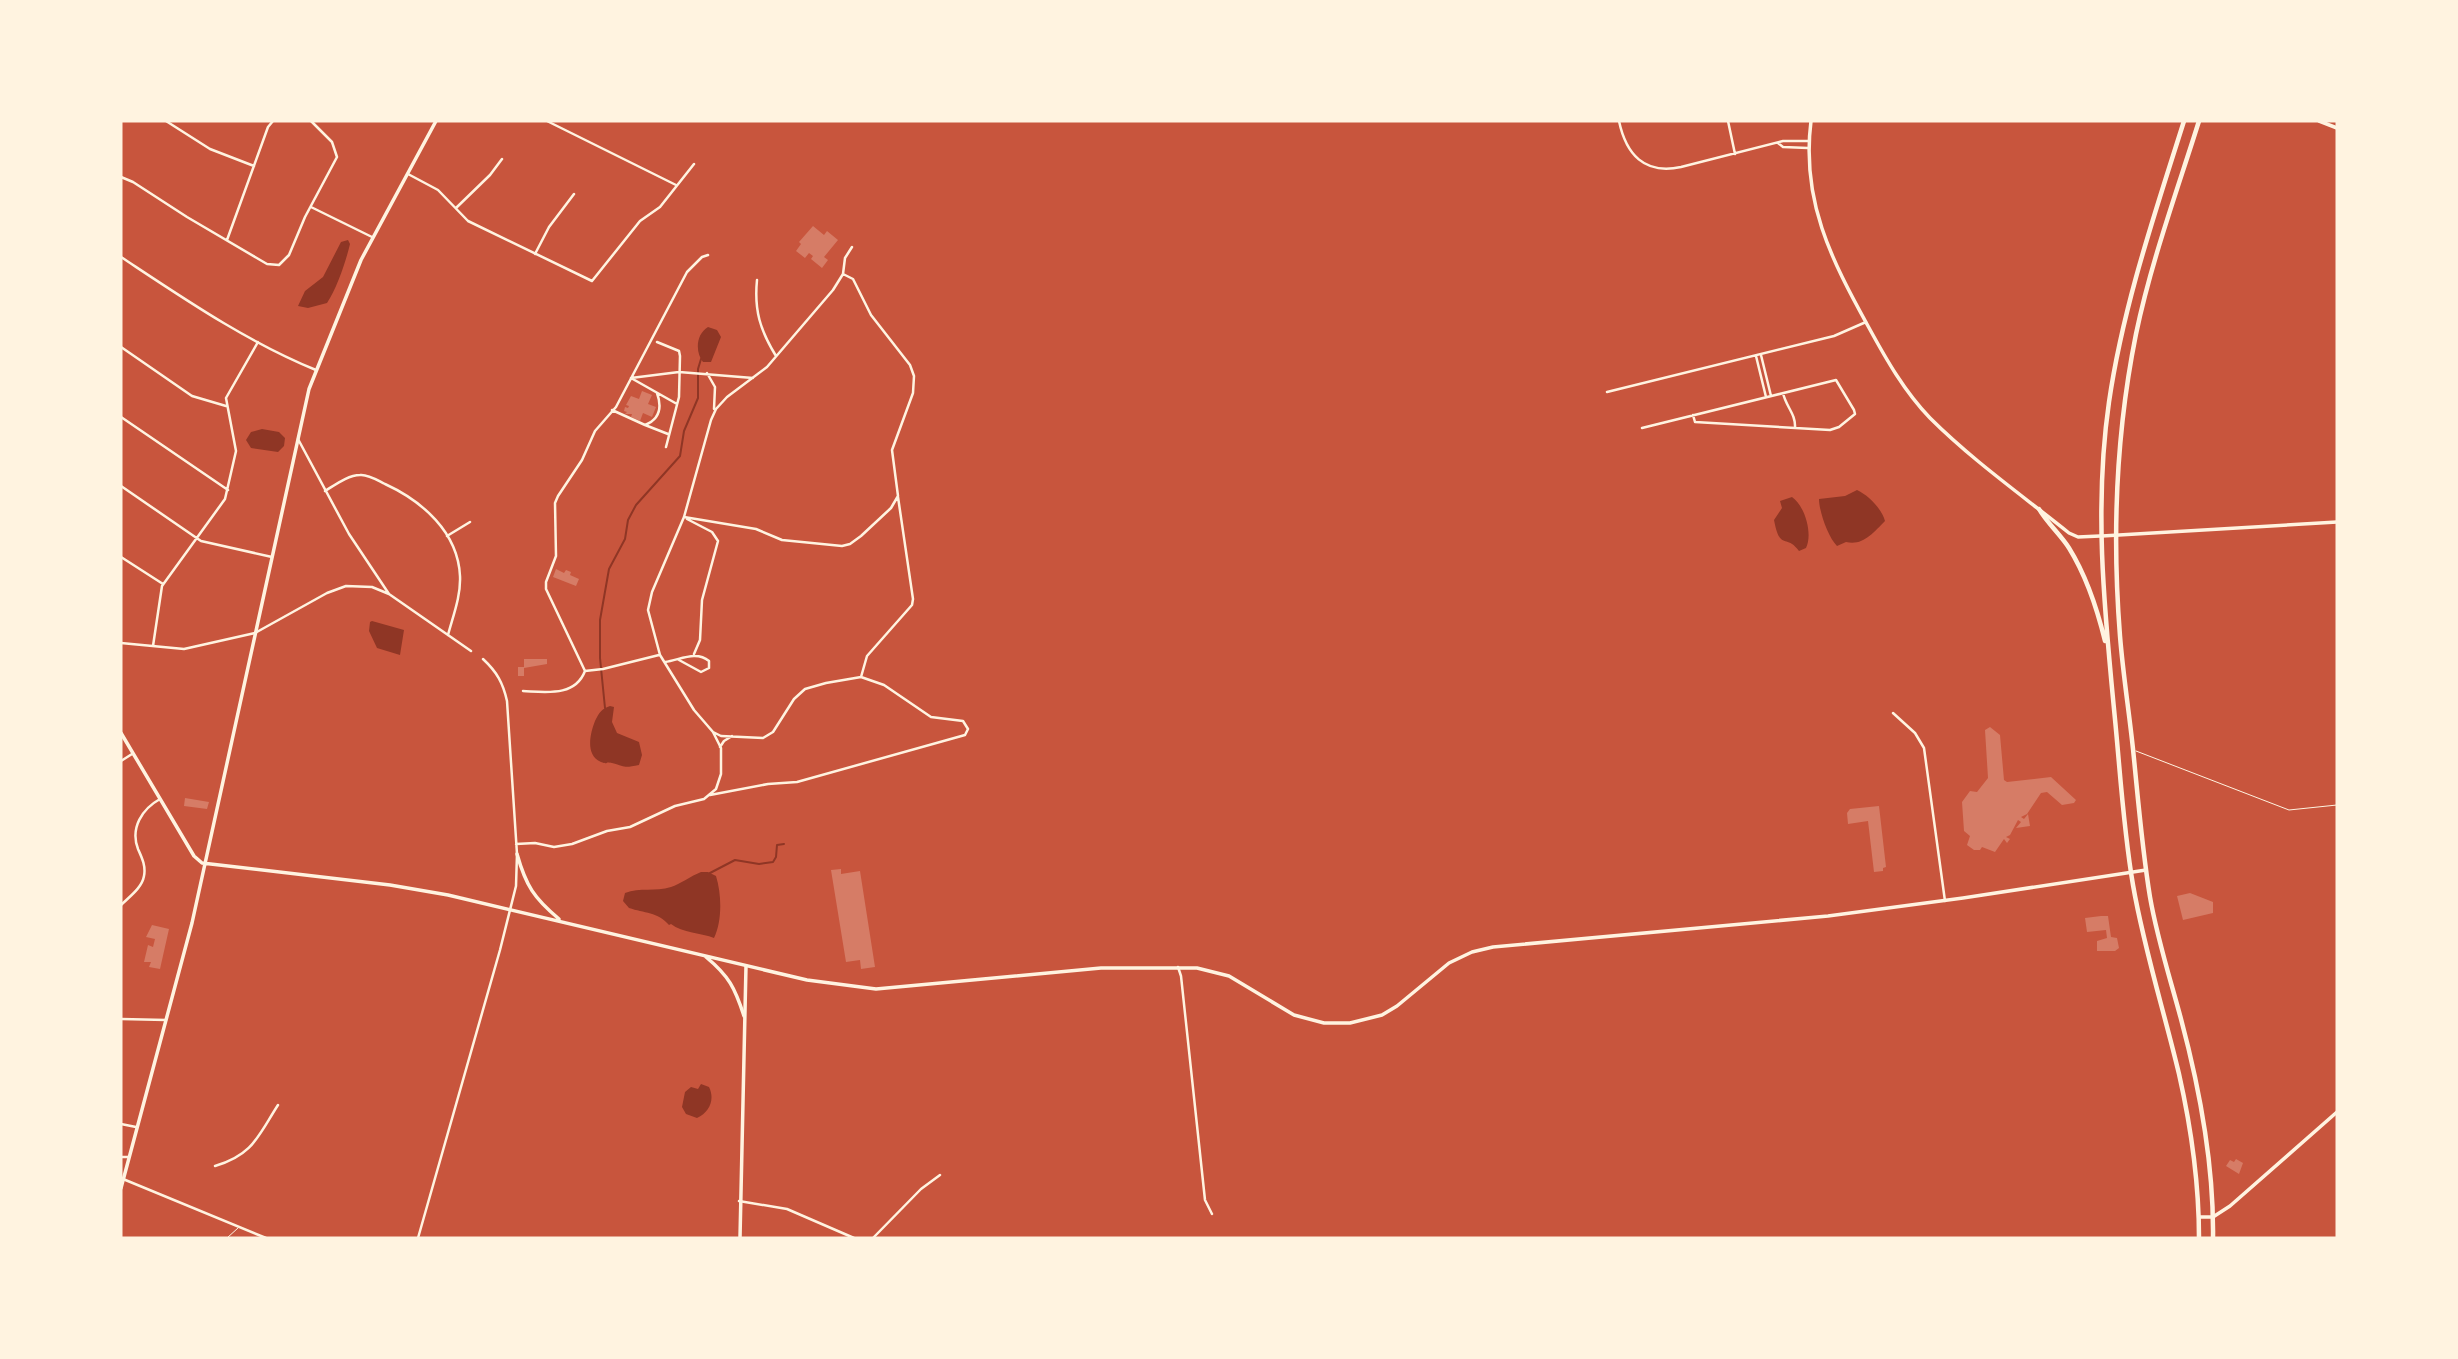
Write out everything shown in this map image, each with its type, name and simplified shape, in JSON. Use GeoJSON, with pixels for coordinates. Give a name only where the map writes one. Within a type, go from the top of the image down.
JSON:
{"type":"FeatureCollection","features":[{"type":"Feature","properties":{"kind":"main road"},"geometry":{"type":"LineString","coordinates":[[121,1188],[192,923],[309,388],[372,237],[436,121]]}},
{"type":"Feature","properties":{"kind":"main road"},"geometry":{"type":"LineString","coordinates":[[1811,121],[1809,148],[1813,193],[1822,233],[1833,260],[1895,374],[1922,409],[1952,437],[2074,536],[2337,522]]}},
{"type":"Feature","properties":{"kind":"main road"},"geometry":{"type":"LineString","coordinates":[[2184,121],[2134,281],[2112,379],[2102,467],[2100,536],[2131,872],[2141,929],[2186,1109],[2199,1217],[2199,1238]]}},
{"type":"Feature","properties":{"kind":"main road"},"geometry":{"type":"LineString","coordinates":[[2199,121],[2151,274],[2136,334],[2123,423],[2116,534],[2120,636],[2146,870],[2158,936],[2197,1083],[2205,1128],[2213,1238]]}},
{"type":"Feature","properties":{"kind":"main road"},"geometry":{"type":"LineString","coordinates":[[2319,121],[2337,128]]}},
{"type":"Feature","properties":{"kind":"main road"},"geometry":{"type":"LineString","coordinates":[[2039,509],[2063,539],[2080,568],[2096,603],[2109,655]]}},
{"type":"Feature","properties":{"kind":"main road"},"geometry":{"type":"LineString","coordinates":[[121,733],[194,856],[205,863],[390,885],[448,895],[807,980],[876,989],[1101,968],[1197,968],[1229,976],[1285,1010],[1324,1023],[1350,1023],[1382,1015],[1449,963],[1481,950],[1828,916],[2146,870]]}},
{"type":"Feature","properties":{"kind":"main road"},"geometry":{"type":"LineString","coordinates":[[517,854],[531,891],[539,902],[561,921]]}},
{"type":"Feature","properties":{"kind":"main road"},"geometry":{"type":"LineString","coordinates":[[704,955],[723,971],[733,985],[744,1016]]}},
{"type":"Feature","properties":{"kind":"main road"},"geometry":{"type":"LineString","coordinates":[[740,1238],[746,965]]}},
{"type":"Feature","properties":{"kind":"main road"},"geometry":{"type":"LineString","coordinates":[[2199,1217],[2213,1217],[2230,1206],[2337,1112]]}},
{"type":"Feature","properties":{"kind":"street"},"geometry":{"type":"LineString","coordinates":[[166,121],[210,149],[254,166]]}},
{"type":"Feature","properties":{"kind":"street"},"geometry":{"type":"LineString","coordinates":[[227,240],[273,121]]}},
{"type":"Feature","properties":{"kind":"street"},"geometry":{"type":"LineString","coordinates":[[121,177],[267,264],[277,265],[284,262],[289,255],[335,163],[337,154],[332,142],[311,121]]}},
{"type":"Feature","properties":{"kind":"street"},"geometry":{"type":"LineString","coordinates":[[547,121],[677,185]]}},
{"type":"Feature","properties":{"kind":"street"},"geometry":{"type":"LineString","coordinates":[[1619,121],[1629,150],[1643,162],[1658,168],[1673,169],[1788,140],[1809,141]]}},
{"type":"Feature","properties":{"kind":"street"},"geometry":{"type":"LineString","coordinates":[[1728,121],[1735,154]]}},
{"type":"Feature","properties":{"kind":"street"},"geometry":{"type":"LineString","coordinates":[[1777,143],[1783,147],[1809,148]]}},
{"type":"Feature","properties":{"kind":"street"},"geometry":{"type":"LineString","coordinates":[[456,208],[490,175],[502,159]]}},
{"type":"Feature","properties":{"kind":"street"},"geometry":{"type":"LineString","coordinates":[[407,174],[438,190],[468,221],[592,281],[640,221],[660,207],[694,164]]}},
{"type":"Feature","properties":{"kind":"street"},"geometry":{"type":"LineString","coordinates":[[536,254],[549,227],[574,194]]}},
{"type":"Feature","properties":{"kind":"street"},"geometry":{"type":"LineString","coordinates":[[311,207],[372,237]]}},
{"type":"Feature","properties":{"kind":"street"},"geometry":{"type":"LineString","coordinates":[[713,414],[727,397],[768,367],[833,290],[843,274],[845,258],[852,247]]}},
{"type":"Feature","properties":{"kind":"street"},"geometry":{"type":"LineString","coordinates":[[585,671],[546,589],[555,556],[555,503],[582,460],[595,431],[612,410],[631,378],[687,272],[702,257],[708,255]]}},
{"type":"Feature","properties":{"kind":"street"},"geometry":{"type":"LineString","coordinates":[[121,257],[258,342],[286,358],[316,370]]}},
{"type":"Feature","properties":{"kind":"street"},"geometry":{"type":"LineString","coordinates":[[843,274],[853,279],[871,315],[910,365],[914,376],[913,393],[892,450],[912,605],[867,656],[861,677]]}},
{"type":"Feature","properties":{"kind":"street"},"geometry":{"type":"LineString","coordinates":[[757,280],[755,297],[762,334],[776,356]]}},
{"type":"Feature","properties":{"kind":"street"},"geometry":{"type":"LineString","coordinates":[[1607,392],[1834,336],[1866,322]]}},
{"type":"Feature","properties":{"kind":"street"},"geometry":{"type":"LineString","coordinates":[[153,646],[163,584],[225,499],[236,451],[226,406],[229,391],[258,342]]}},
{"type":"Feature","properties":{"kind":"street"},"geometry":{"type":"LineString","coordinates":[[657,342],[679,351],[677,405],[666,447]]}},
{"type":"Feature","properties":{"kind":"street"},"geometry":{"type":"LineString","coordinates":[[121,347],[192,396],[226,406]]}},
{"type":"Feature","properties":{"kind":"street"},"geometry":{"type":"LineString","coordinates":[[1761,355],[1771,396]]}},
{"type":"Feature","properties":{"kind":"street"},"geometry":{"type":"LineString","coordinates":[[1756,356],[1766,397]]}},
{"type":"Feature","properties":{"kind":"street"},"geometry":{"type":"LineString","coordinates":[[631,378],[679,372],[752,378]]}},
{"type":"Feature","properties":{"kind":"street"},"geometry":{"type":"LineString","coordinates":[[707,373],[715,387],[713,414],[684,517],[652,593],[648,610],[660,655],[694,710],[713,732],[720,747],[721,774],[716,789],[710,795]]}},
{"type":"Feature","properties":{"kind":"street"},"geometry":{"type":"LineString","coordinates":[[631,378],[677,405]]}},
{"type":"Feature","properties":{"kind":"street"},"geometry":{"type":"LineString","coordinates":[[1642,428],[1693,415],[1836,380],[1854,410],[1854,414],[1847,420],[1830,430],[1695,422],[1693,415]]}},
{"type":"Feature","properties":{"kind":"street"},"geometry":{"type":"LineString","coordinates":[[645,425],[659,412],[657,393]]}},
{"type":"Feature","properties":{"kind":"street"},"geometry":{"type":"LineString","coordinates":[[1783,393],[1794,415],[1795,428]]}},
{"type":"Feature","properties":{"kind":"street"},"geometry":{"type":"LineString","coordinates":[[612,410],[669,435]]}},
{"type":"Feature","properties":{"kind":"street"},"geometry":{"type":"LineString","coordinates":[[121,417],[228,490]]}},
{"type":"Feature","properties":{"kind":"street"},"geometry":{"type":"LineString","coordinates":[[298,439],[361,555],[378,575],[389,594]]}},
{"type":"Feature","properties":{"kind":"street"},"geometry":{"type":"LineString","coordinates":[[326,491],[353,476],[367,476],[417,501],[432,515],[447,536],[455,554],[460,578],[448,635]]}},
{"type":"Feature","properties":{"kind":"street"},"geometry":{"type":"LineString","coordinates":[[121,486],[197,538],[272,557]]}},
{"type":"Feature","properties":{"kind":"street"},"geometry":{"type":"LineString","coordinates":[[684,517],[756,529],[782,540],[842,546],[861,536],[898,496]]}},
{"type":"Feature","properties":{"kind":"street"},"geometry":{"type":"LineString","coordinates":[[885,512],[895,511],[901,516]]}},
{"type":"Feature","properties":{"kind":"street"},"geometry":{"type":"LineString","coordinates":[[684,517],[708,530],[718,541],[702,600],[700,640],[694,654]]}},
{"type":"Feature","properties":{"kind":"street"},"geometry":{"type":"LineString","coordinates":[[447,536],[470,523]]}},
{"type":"Feature","properties":{"kind":"street"},"geometry":{"type":"LineString","coordinates":[[708,530],[711,523]]}},
{"type":"Feature","properties":{"kind":"street"},"geometry":{"type":"LineString","coordinates":[[121,557],[163,584]]}},
{"type":"Feature","properties":{"kind":"street"},"geometry":{"type":"LineString","coordinates":[[121,643],[184,649],[255,633],[327,593],[346,586],[372,587],[389,594],[471,651]]}},
{"type":"Feature","properties":{"kind":"street"},"geometry":{"type":"LineString","coordinates":[[665,662],[694,654],[709,661],[708,670],[701,672],[679,660]]}},
{"type":"Feature","properties":{"kind":"street"},"geometry":{"type":"LineString","coordinates":[[585,671],[660,655]]}},
{"type":"Feature","properties":{"kind":"street"},"geometry":{"type":"LineString","coordinates":[[418,1238],[516,886],[517,854],[507,701],[498,675],[483,659]]}},
{"type":"Feature","properties":{"kind":"street"},"geometry":{"type":"LineString","coordinates":[[523,691],[569,690],[585,671]]}},
{"type":"Feature","properties":{"kind":"street"},"geometry":{"type":"LineString","coordinates":[[516,844],[572,844],[607,831],[630,827],[675,806],[710,795],[768,784],[797,782],[967,733],[963,721],[931,717],[884,685],[861,677],[805,689],[794,699],[773,732],[763,738],[721,736],[713,732]]}},
{"type":"Feature","properties":{"kind":"street"},"geometry":{"type":"LineString","coordinates":[[1893,713],[1915,733],[1924,748],[1945,901]]}},
{"type":"Feature","properties":{"kind":"street"},"geometry":{"type":"LineString","coordinates":[[720,747],[732,736]]}},
{"type":"Feature","properties":{"kind":"street"},"geometry":{"type":"LineString","coordinates":[[121,761],[132,754]]}},
{"type":"Feature","properties":{"kind":"street"},"geometry":{"type":"LineString","coordinates":[[121,905],[135,891],[144,876],[144,862],[136,843],[140,817],[160,799]]}},
{"type":"Feature","properties":{"kind":"street"},"geometry":{"type":"LineString","coordinates":[[1178,967],[1205,1200],[1212,1214]]}},
{"type":"Feature","properties":{"kind":"street"},"geometry":{"type":"LineString","coordinates":[[121,1019],[166,1020]]}},
{"type":"Feature","properties":{"kind":"street"},"geometry":{"type":"LineString","coordinates":[[215,1166],[242,1155],[250,1148],[278,1105]]}},
{"type":"Feature","properties":{"kind":"street"},"geometry":{"type":"LineString","coordinates":[[121,1124],[136,1127]]}},
{"type":"Feature","properties":{"kind":"street"},"geometry":{"type":"LineString","coordinates":[[121,1157],[128,1157]]}},
{"type":"Feature","properties":{"kind":"street"},"geometry":{"type":"LineString","coordinates":[[873,1238],[920,1189],[940,1175]]}},
{"type":"Feature","properties":{"kind":"street"},"geometry":{"type":"LineString","coordinates":[[123,1179],[266,1238]]}},
{"type":"Feature","properties":{"kind":"street"},"geometry":{"type":"LineString","coordinates":[[739,1201],[787,1209],[854,1238]]}},
{"type":"Feature","properties":{"kind":"lane"},"geometry":{"type":"LineString","coordinates":[[2133,751],[2289,810],[2337,805]]}},
{"type":"Feature","properties":{"kind":"lane"},"geometry":{"type":"LineString","coordinates":[[226,1238],[239,1227]]}},
{"type":"Feature","properties":{"kind":"shaded area"},"geometry":{"type":"Polygon","coordinates":[[[348,240],[350,244],[344,266],[327,303],[308,308],[298,306],[305,291],[323,277],[341,242],[348,240]]]}},
{"type":"Feature","properties":{"kind":"shaded area"},"geometry":{"type":"Polygon","coordinates":[[[708,327],[717,330],[721,337],[711,362],[703,362],[698,343],[701,334],[708,327]]]}},
{"type":"Feature","properties":{"kind":"shaded area"},"geometry":{"type":"Polygon","coordinates":[[[262,429],[279,432],[285,438],[284,446],[278,452],[251,448],[246,440],[251,432],[262,429]]]}},
{"type":"Feature","properties":{"kind":"shaded area"},"geometry":{"type":"Polygon","coordinates":[[[1857,490],[1874,503],[1885,521],[1863,540],[1837,546],[1825,524],[1819,499],[1845,496],[1857,490]]]}},
{"type":"Feature","properties":{"kind":"shaded area"},"geometry":{"type":"Polygon","coordinates":[[[1792,497],[1804,513],[1809,535],[1806,548],[1799,551],[1781,539],[1774,520],[1782,508],[1780,501],[1792,497]]]}},
{"type":"Feature","properties":{"kind":"shaded area"},"geometry":{"type":"Polygon","coordinates":[[[372,621],[404,630],[400,655],[377,648],[369,631],[372,621]]]}},
{"type":"Feature","properties":{"kind":"shaded area"},"geometry":{"type":"Polygon","coordinates":[[[614,707],[612,722],[617,733],[639,742],[642,755],[639,765],[625,767],[603,763],[593,754],[590,738],[595,721],[604,708],[614,707]]]}},
{"type":"Feature","properties":{"kind":"shaded area"},"geometry":{"type":"Polygon","coordinates":[[[701,872],[716,876],[718,883],[720,916],[714,938],[669,925],[655,915],[629,908],[623,901],[625,893],[671,887],[701,872]]]}},
{"type":"Feature","properties":{"kind":"shaded area"},"geometry":{"type":"Polygon","coordinates":[[[701,1084],[709,1087],[711,1100],[708,1109],[697,1118],[686,1114],[682,1107],[685,1092],[691,1087],[698,1089],[701,1084]]]}},
{"type":"Feature","properties":{"kind":"building"},"geometry":{"type":"Polygon","coordinates":[[[813,226],[824,235],[827,231],[838,240],[824,257],[828,260],[822,268],[811,259],[813,256],[809,253],[805,258],[796,251],[801,244],[799,242],[813,226]]]}},
{"type":"Feature","properties":{"kind":"building"},"geometry":{"type":"Polygon","coordinates":[[[642,391],[652,395],[648,404],[656,407],[652,417],[643,413],[640,421],[624,411],[625,407],[629,406],[626,405],[631,396],[639,399],[642,391]]]}},
{"type":"Feature","properties":{"kind":"building"},"geometry":{"type":"Polygon","coordinates":[[[556,569],[564,573],[566,570],[571,572],[570,575],[579,579],[576,586],[553,577],[556,569]]]}},
{"type":"Feature","properties":{"kind":"building"},"geometry":{"type":"Polygon","coordinates":[[[524,659],[547,659],[547,664],[524,668],[524,676],[518,676],[518,667],[524,667],[524,659]]]}},
{"type":"Feature","properties":{"kind":"building"},"geometry":{"type":"Polygon","coordinates":[[[1990,727],[2000,735],[2004,780],[2007,782],[2051,777],[2076,800],[2074,803],[2062,805],[2047,792],[2041,793],[2027,814],[2021,817],[2024,819],[2028,814],[2030,826],[2016,828],[2021,822],[2018,820],[2010,835],[2006,837],[2010,839],[2007,843],[2004,839],[1995,852],[1982,847],[1980,850],[1974,850],[1967,845],[1970,836],[1964,831],[1962,802],[1970,791],[1977,792],[1988,778],[1985,730],[1990,727]]]}},
{"type":"Feature","properties":{"kind":"building"},"geometry":{"type":"Polygon","coordinates":[[[185,798],[209,802],[207,809],[184,806],[185,798]]]}},
{"type":"Feature","properties":{"kind":"building"},"geometry":{"type":"Polygon","coordinates":[[[1879,806],[1886,867],[1883,871],[1874,872],[1868,821],[1848,824],[1847,813],[1850,809],[1879,806]]]}},
{"type":"Feature","properties":{"kind":"building"},"geometry":{"type":"Polygon","coordinates":[[[841,869],[841,874],[860,871],[875,967],[861,969],[860,960],[846,962],[831,870],[841,869]]]}},
{"type":"Feature","properties":{"kind":"building"},"geometry":{"type":"Polygon","coordinates":[[[2190,893],[2213,902],[2213,913],[2183,920],[2177,896],[2190,893]]]}},
{"type":"Feature","properties":{"kind":"building"},"geometry":{"type":"Polygon","coordinates":[[[2108,916],[2111,937],[2117,938],[2119,948],[2115,951],[2097,951],[2097,941],[2107,938],[2106,930],[2087,932],[2085,918],[2108,916]]]}},
{"type":"Feature","properties":{"kind":"building"},"geometry":{"type":"Polygon","coordinates":[[[152,925],[169,929],[160,969],[149,967],[151,962],[144,962],[148,945],[153,947],[155,939],[146,937],[152,925]]]}},
{"type":"Feature","properties":{"kind":"building"},"geometry":{"type":"Polygon","coordinates":[[[2236,1159],[2243,1163],[2239,1174],[2226,1166],[2230,1160],[2234,1162],[2236,1159]]]}},
{"type":"Feature","properties":{"kind":"waterway"},"geometry":{"type":"LineString","coordinates":[[605,708],[600,658],[600,620],[609,569],[625,539],[628,520],[636,505],[680,456],[684,431],[698,398],[698,369],[701,359]]}},
{"type":"Feature","properties":{"kind":"waterway"},"geometry":{"type":"LineString","coordinates":[[710,873],[735,860],[759,864],[773,862],[777,845],[784,844]]}}]}
